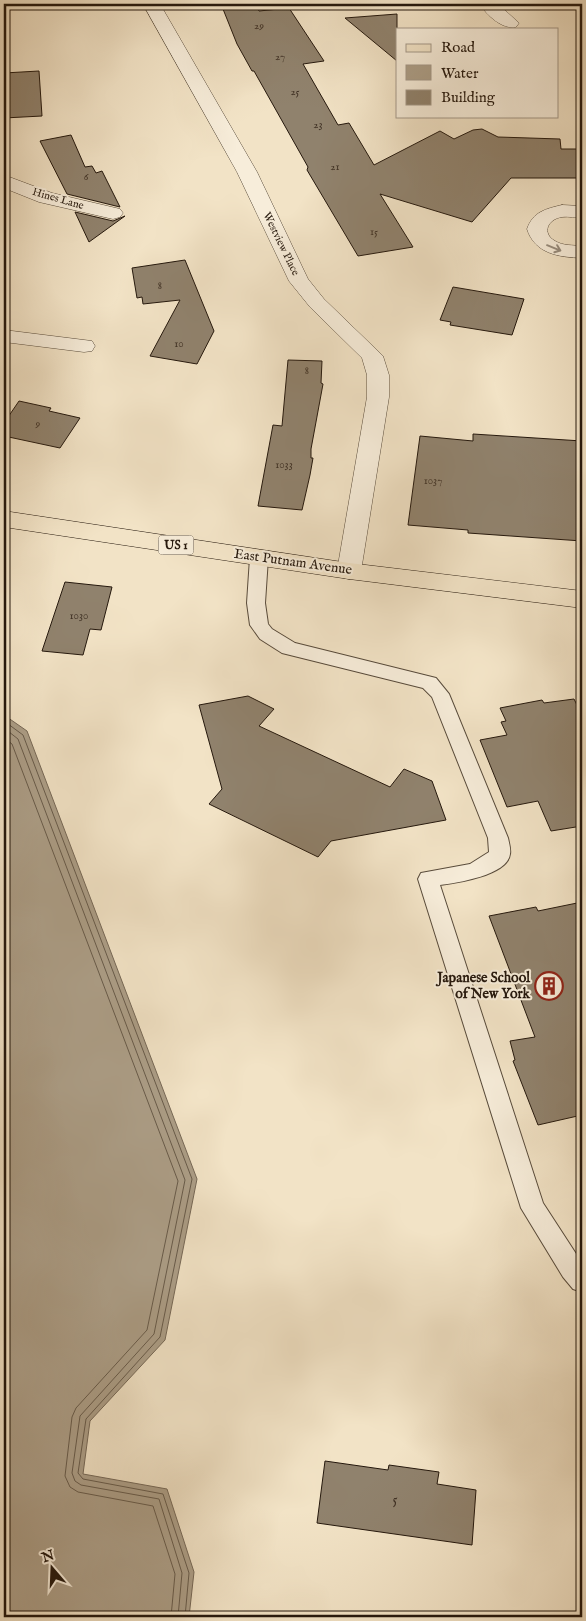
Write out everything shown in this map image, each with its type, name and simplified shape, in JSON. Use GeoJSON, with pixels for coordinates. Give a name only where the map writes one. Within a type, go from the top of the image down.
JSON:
{"type":"FeatureCollection","features":[{"type":"Feature","properties":{"kind":"main road","name":"East Putnam Avenue"},"geometry":{"type":"LineString","coordinates":[[4,519],[349,571],[582,600]]}},
{"type":"Feature","properties":{"kind":"street","name":"Westview Place"},"geometry":{"type":"LineString","coordinates":[[151,4],[247,172],[299,281],[316,303],[372,356],[378,374],[378,397],[349,571]]}},
{"type":"Feature","properties":{"kind":"street"},"geometry":{"type":"LineString","coordinates":[[488,4],[510,23]]}},
{"type":"Feature","properties":{"kind":"street","name":"Hines Lane"},"geometry":{"type":"LineString","coordinates":[[4,181],[46,198],[113,213]]}},
{"type":"Feature","properties":{"kind":"street"},"geometry":{"type":"LineString","coordinates":[[582,212],[561,211],[542,217],[535,229],[537,236],[550,247],[561,251],[582,252]]}},
{"type":"Feature","properties":{"kind":"street"},"geometry":{"type":"LineString","coordinates":[[4,336],[84,346]]}},
{"type":"Feature","properties":{"kind":"lane"},"geometry":{"type":"LineString","coordinates":[[259,558],[256,603],[259,625],[266,634],[289,648],[429,683],[440,694],[498,838],[500,855],[490,866],[468,873],[428,879],[533,1208],[572,1269],[582,1281]]}},
{"type":"Feature","properties":{"kind":"water"},"geometry":{"type":"Polygon","coordinates":[[[4,715],[27,731],[197,1179],[165,1340],[90,1421],[83,1474],[167,1489],[194,1572],[189,1617],[4,1617],[4,715]]]}},
{"type":"Feature","properties":{"kind":"building"},"geometry":{"type":"Polygon","coordinates":[[[221,4],[256,4],[259,11],[289,8],[324,61],[303,64],[338,125],[349,123],[374,165],[440,131],[454,139],[473,130],[482,129],[498,137],[560,139],[561,149],[580,149],[582,178],[511,178],[472,222],[380,194],[413,247],[358,256],[307,170],[308,167],[237,44],[221,4]]]}},
{"type":"Feature","properties":{"kind":"building"},"geometry":{"type":"Polygon","coordinates":[[[397,14],[396,60],[345,18],[397,14]]]}},
{"type":"Feature","properties":{"kind":"building"},"geometry":{"type":"Polygon","coordinates":[[[39,71],[42,116],[4,118],[4,73],[39,71]]]}},
{"type":"Feature","properties":{"kind":"building"},"geometry":{"type":"Polygon","coordinates":[[[71,135],[85,167],[92,166],[96,173],[102,171],[120,207],[67,194],[40,141],[71,135]]]}},
{"type":"Feature","properties":{"kind":"building"},"geometry":{"type":"Polygon","coordinates":[[[75,212],[113,221],[125,216],[89,242],[75,212]]]}},
{"type":"Feature","properties":{"kind":"building"},"geometry":{"type":"Polygon","coordinates":[[[185,260],[214,331],[197,364],[150,356],[180,300],[143,304],[142,297],[137,298],[132,268],[185,260]]]}},
{"type":"Feature","properties":{"kind":"building"},"geometry":{"type":"Polygon","coordinates":[[[453,287],[524,299],[512,335],[450,325],[451,322],[440,320],[453,287]]]}},
{"type":"Feature","properties":{"kind":"building"},"geometry":{"type":"Polygon","coordinates":[[[288,360],[322,361],[321,383],[323,384],[311,449],[311,458],[313,458],[302,510],[258,506],[273,425],[282,426],[288,360]]]}},
{"type":"Feature","properties":{"kind":"building"},"geometry":{"type":"Polygon","coordinates":[[[19,401],[51,408],[49,411],[80,418],[60,448],[4,436],[4,423],[19,401]]]}},
{"type":"Feature","properties":{"kind":"building"},"geometry":{"type":"Polygon","coordinates":[[[473,434],[582,441],[582,541],[468,533],[468,530],[408,525],[420,436],[473,441],[473,434]]]}},
{"type":"Feature","properties":{"kind":"building"},"geometry":{"type":"Polygon","coordinates":[[[65,582],[112,587],[101,630],[90,629],[83,655],[42,651],[65,582]]]}},
{"type":"Feature","properties":{"kind":"building"},"geometry":{"type":"Polygon","coordinates":[[[248,696],[274,709],[259,726],[390,787],[404,769],[432,781],[446,820],[331,841],[318,857],[209,804],[222,789],[199,705],[248,696]]]}},
{"type":"Feature","properties":{"kind":"building"},"geometry":{"type":"Polygon","coordinates":[[[574,699],[582,715],[582,826],[551,831],[538,801],[507,807],[480,740],[507,735],[501,722],[506,721],[500,708],[542,700],[544,703],[574,699]]]}},
{"type":"Feature","properties":{"kind":"building","name":"Japanese School of New York"},"geometry":{"type":"Polygon","coordinates":[[[582,902],[582,1115],[538,1125],[513,1061],[515,1060],[510,1041],[535,1037],[489,916],[536,907],[538,911],[582,902]]]}},
{"type":"Feature","properties":{"kind":"building"},"geometry":{"type":"Polygon","coordinates":[[[325,1461],[388,1470],[389,1465],[439,1472],[437,1484],[476,1490],[472,1545],[317,1523],[325,1461]]]}},
{"type":"Feature","properties":{"kind":"place","name":"Japanese School of New York"},"geometry":{"type":"Point","coordinates":[549,986]}}]}
